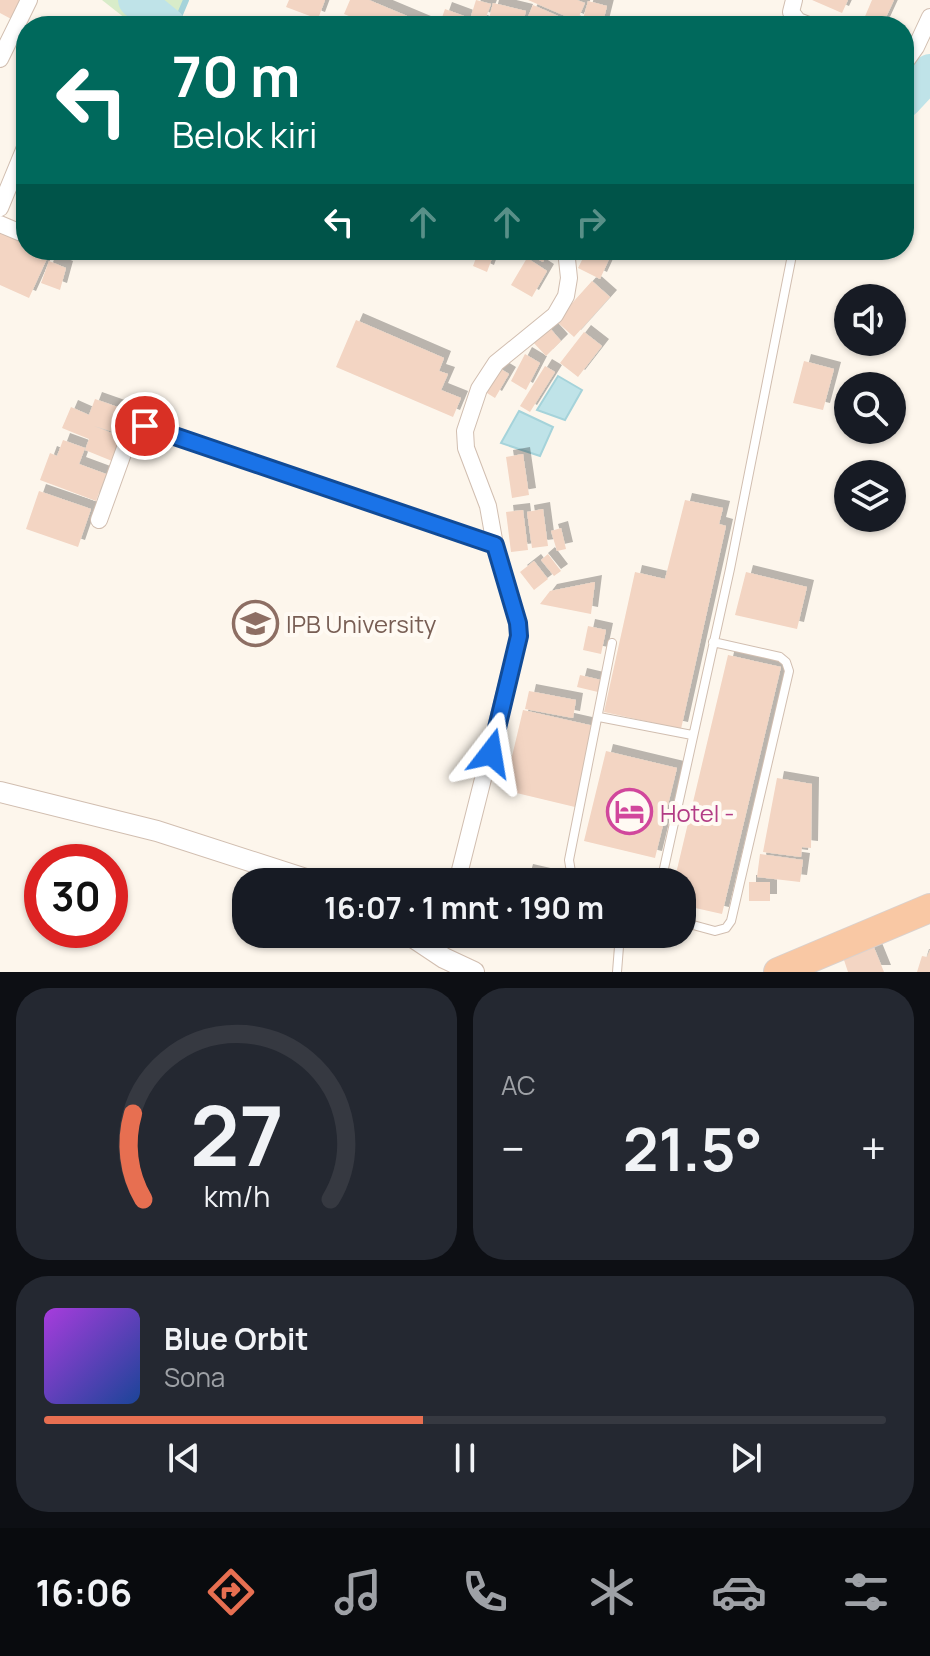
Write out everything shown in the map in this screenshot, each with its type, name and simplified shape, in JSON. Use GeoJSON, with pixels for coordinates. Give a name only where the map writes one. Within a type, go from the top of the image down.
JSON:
{"type":"FeatureCollection","features":[{"type":"Feature","properties":{"kind":"highway"},"geometry":{"type":"LineString","coordinates":[[778,972],[930,908]]}},
{"type":"Feature","properties":{"kind":"street"},"geometry":{"type":"LineString","coordinates":[[914,50],[930,17]]}},
{"type":"Feature","properties":{"kind":"street"},"geometry":{"type":"LineString","coordinates":[[0,59],[16,26]]}},
{"type":"Feature","properties":{"kind":"street"},"geometry":{"type":"LineString","coordinates":[[0,208],[16,169]]}},
{"type":"Feature","properties":{"kind":"street"},"geometry":{"type":"LineString","coordinates":[[461,868],[519,636],[488,506],[466,448],[465,431],[479,389],[496,363],[555,315],[566,296],[569,278],[567,260]]}},
{"type":"Feature","properties":{"kind":"street"},"geometry":{"type":"LineString","coordinates":[[99,520],[130,434],[136,428],[145,426],[495,545]]}},
{"type":"Feature","properties":{"kind":"street"},"geometry":{"type":"LineString","coordinates":[[0,792],[157,831],[272,868]]}},
{"type":"Feature","properties":{"kind":"street"},"geometry":{"type":"LineString","coordinates":[[432,948],[444,958],[474,972]]}},
{"type":"Feature","properties":{"kind":"lane"},"geometry":{"type":"LineString","coordinates":[[664,868],[730,569],[791,260]]}},
{"type":"Feature","properties":{"kind":"lane"},"geometry":{"type":"LineString","coordinates":[[696,926],[715,931],[726,928],[731,921],[789,671],[780,657],[713,642]]}},
{"type":"Feature","properties":{"kind":"lane"},"geometry":{"type":"LineString","coordinates":[[570,868],[569,860],[612,643]]}},
{"type":"Feature","properties":{"kind":"lane"},"geometry":{"type":"LineString","coordinates":[[599,717],[692,735]]}},
{"type":"Feature","properties":{"kind":"lane"},"geometry":{"type":"LineString","coordinates":[[617,972],[619,948]]}},
{"type":"Feature","properties":{"kind":"green space"},"geometry":{"type":"Polygon","coordinates":[[[102,0],[186,0],[179,16],[122,16],[102,0]]]}},
{"type":"Feature","properties":{"kind":"water"},"geometry":{"type":"Polygon","coordinates":[[[558,376],[582,390],[565,420],[537,410],[558,376]]]}},
{"type":"Feature","properties":{"kind":"water"},"geometry":{"type":"Polygon","coordinates":[[[519,411],[553,427],[540,456],[501,443],[519,411]]]}},
{"type":"Feature","properties":{"kind":"building"},"geometry":{"type":"Polygon","coordinates":[[[0,0],[24,0],[13,20],[0,13],[0,0]]]}},
{"type":"Feature","properties":{"kind":"building"},"geometry":{"type":"Polygon","coordinates":[[[289,0],[325,0],[319,16],[286,7],[289,0]]]}},
{"type":"Feature","properties":{"kind":"building"},"geometry":{"type":"Polygon","coordinates":[[[350,0],[369,0],[407,16],[349,16],[344,14],[350,0]]]}},
{"type":"Feature","properties":{"kind":"building"},"geometry":{"type":"Polygon","coordinates":[[[476,0],[491,4],[486,16],[471,16],[476,0]]]}},
{"type":"Feature","properties":{"kind":"building"},"geometry":{"type":"Polygon","coordinates":[[[528,0],[577,0],[585,3],[579,16],[565,16],[528,0]]]}},
{"type":"Feature","properties":{"kind":"building"},"geometry":{"type":"Polygon","coordinates":[[[812,0],[848,0],[842,13],[812,0]]]}},
{"type":"Feature","properties":{"kind":"building"},"geometry":{"type":"Polygon","coordinates":[[[872,0],[894,0],[887,16],[865,16],[872,0]]]}},
{"type":"Feature","properties":{"kind":"building"},"geometry":{"type":"Polygon","coordinates":[[[588,1],[607,6],[604,16],[584,16],[588,1]]]}},
{"type":"Feature","properties":{"kind":"building"},"geometry":{"type":"Polygon","coordinates":[[[493,3],[526,11],[525,16],[490,16],[493,3]]]}},
{"type":"Feature","properties":{"kind":"building"},"geometry":{"type":"Polygon","coordinates":[[[533,5],[558,16],[528,16],[533,5]]]}},
{"type":"Feature","properties":{"kind":"building"},"geometry":{"type":"Polygon","coordinates":[[[445,9],[464,16],[443,16],[445,9]]]}},
{"type":"Feature","properties":{"kind":"building"},"geometry":{"type":"Polygon","coordinates":[[[0,231],[16,238],[16,260],[46,260],[29,298],[0,285],[0,231]]]}},
{"type":"Feature","properties":{"kind":"building"},"geometry":{"type":"Polygon","coordinates":[[[475,260],[491,260],[487,272],[473,266],[475,260]]]}},
{"type":"Feature","properties":{"kind":"building"},"geometry":{"type":"Polygon","coordinates":[[[526,260],[547,271],[532,297],[511,285],[526,260]]]}},
{"type":"Feature","properties":{"kind":"building"},"geometry":{"type":"Polygon","coordinates":[[[582,260],[609,260],[600,279],[578,268],[582,260]]]}},
{"type":"Feature","properties":{"kind":"building"},"geometry":{"type":"Polygon","coordinates":[[[49,261],[66,268],[60,290],[41,283],[49,261]]]}},
{"type":"Feature","properties":{"kind":"building"},"geometry":{"type":"Polygon","coordinates":[[[592,281],[610,297],[574,337],[556,321],[592,281]]]}},
{"type":"Feature","properties":{"kind":"building"},"geometry":{"type":"Polygon","coordinates":[[[356,320],[444,358],[439,371],[448,374],[441,390],[461,398],[453,417],[336,367],[356,320]]]}},
{"type":"Feature","properties":{"kind":"building"},"geometry":{"type":"Polygon","coordinates":[[[549,327],[561,341],[546,356],[533,342],[549,327]]]}},
{"type":"Feature","properties":{"kind":"building"},"geometry":{"type":"Polygon","coordinates":[[[584,332],[602,346],[578,377],[560,363],[584,332]]]}},
{"type":"Feature","properties":{"kind":"building"},"geometry":{"type":"Polygon","coordinates":[[[525,354],[540,363],[526,390],[511,381],[525,354]]]}},
{"type":"Feature","properties":{"kind":"building"},"geometry":{"type":"Polygon","coordinates":[[[804,361],[834,369],[823,410],[793,403],[804,361]]]}},
{"type":"Feature","properties":{"kind":"building"},"geometry":{"type":"Polygon","coordinates":[[[496,366],[509,374],[495,398],[482,390],[496,366]]]}},
{"type":"Feature","properties":{"kind":"building"},"geometry":{"type":"Polygon","coordinates":[[[545,366],[555,372],[530,412],[520,406],[545,366]]]}},
{"type":"Feature","properties":{"kind":"building"},"geometry":{"type":"Polygon","coordinates":[[[95,399],[132,412],[124,435],[94,426],[127,439],[117,463],[85,450],[89,439],[62,428],[71,407],[89,415],[95,399]]]}},
{"type":"Feature","properties":{"kind":"building"},"geometry":{"type":"Polygon","coordinates":[[[63,440],[85,448],[79,464],[106,474],[96,501],[40,480],[50,453],[57,456],[63,440]]]}},
{"type":"Feature","properties":{"kind":"building"},"geometry":{"type":"Polygon","coordinates":[[[523,454],[529,495],[512,498],[506,457],[523,454]]]}},
{"type":"Feature","properties":{"kind":"building"},"geometry":{"type":"Polygon","coordinates":[[[39,491],[91,509],[78,547],[26,529],[39,491]]]}},
{"type":"Feature","properties":{"kind":"building"},"geometry":{"type":"Polygon","coordinates":[[[685,500],[723,508],[719,524],[726,526],[681,729],[604,712],[635,572],[665,579],[685,500]]]}},
{"type":"Feature","properties":{"kind":"building"},"geometry":{"type":"Polygon","coordinates":[[[543,509],[548,546],[532,548],[527,512],[543,509]]]}},
{"type":"Feature","properties":{"kind":"building"},"geometry":{"type":"Polygon","coordinates":[[[523,510],[528,550],[511,552],[506,512],[523,510]]]}},
{"type":"Feature","properties":{"kind":"building"},"geometry":{"type":"Polygon","coordinates":[[[561,528],[566,549],[557,551],[551,531],[561,528]]]}},
{"type":"Feature","properties":{"kind":"building"},"geometry":{"type":"Polygon","coordinates":[[[548,554],[561,571],[554,576],[541,560],[548,554]]]}},
{"type":"Feature","properties":{"kind":"building"},"geometry":{"type":"Polygon","coordinates":[[[534,561],[548,579],[534,590],[520,572],[534,561]]]}},
{"type":"Feature","properties":{"kind":"building"},"geometry":{"type":"Polygon","coordinates":[[[746,572],[807,587],[797,629],[735,615],[746,572]]]}},
{"type":"Feature","properties":{"kind":"building"},"geometry":{"type":"Polygon","coordinates":[[[595,582],[591,614],[540,604],[550,591],[595,582]]]}},
{"type":"Feature","properties":{"kind":"building"},"geometry":{"type":"Polygon","coordinates":[[[588,626],[606,630],[601,654],[583,650],[588,626]]]}},
{"type":"Feature","properties":{"kind":"building"},"geometry":{"type":"Polygon","coordinates":[[[728,655],[781,667],[722,914],[696,908],[696,868],[677,868],[728,655]]]}},
{"type":"Feature","properties":{"kind":"building"},"geometry":{"type":"Polygon","coordinates":[[[580,675],[601,680],[598,692],[577,687],[580,675]]]}},
{"type":"Feature","properties":{"kind":"building"},"geometry":{"type":"Polygon","coordinates":[[[529,691],[576,700],[573,718],[525,709],[529,691]]]}},
{"type":"Feature","properties":{"kind":"building"},"geometry":{"type":"Polygon","coordinates":[[[523,710],[594,726],[575,807],[504,790],[523,710]]]}},
{"type":"Feature","properties":{"kind":"building"},"geometry":{"type":"Polygon","coordinates":[[[606,751],[677,768],[655,858],[584,841],[606,751]]]}},
{"type":"Feature","properties":{"kind":"building"},"geometry":{"type":"Polygon","coordinates":[[[777,778],[812,784],[811,848],[802,847],[801,857],[763,852],[777,778]]]}},
{"type":"Feature","properties":{"kind":"building"},"geometry":{"type":"Polygon","coordinates":[[[760,854],[803,860],[800,882],[757,877],[760,854]]]}},
{"type":"Feature","properties":{"kind":"building"},"geometry":{"type":"Polygon","coordinates":[[[749,882],[770,882],[770,901],[749,901],[749,882]]]}},
{"type":"Feature","properties":{"kind":"building"},"geometry":{"type":"Polygon","coordinates":[[[873,945],[884,972],[848,972],[843,957],[873,945]]]}},
{"type":"Feature","properties":{"kind":"building"},"geometry":{"type":"Polygon","coordinates":[[[930,950],[930,972],[917,972],[922,956],[927,957],[930,950]]]}},
{"type":"Feature","properties":{"kind":"waterway"},"geometry":{"type":"LineString","coordinates":[[136,0],[156,16]]}},
{"type":"Feature","properties":{"kind":"waterway"},"geometry":{"type":"LineString","coordinates":[[179,16],[186,0]]}},
{"type":"Feature","properties":{"kind":"waterway"},"geometry":{"type":"LineString","coordinates":[[914,89],[930,72]]}},
{"type":"Feature","properties":{"kind":"place","name":"IPB University"},"geometry":{"type":"Point","coordinates":[255,623]}},
{"type":"Feature","properties":{"kind":"place","name":"Hotel -"},"geometry":{"type":"Point","coordinates":[629,812]}},
{"type":"Feature","properties":{"kind":"route"},"geometry":{"type":"LineString","coordinates":[[145,426],[495,545],[519,636],[491,753]]}}]}
